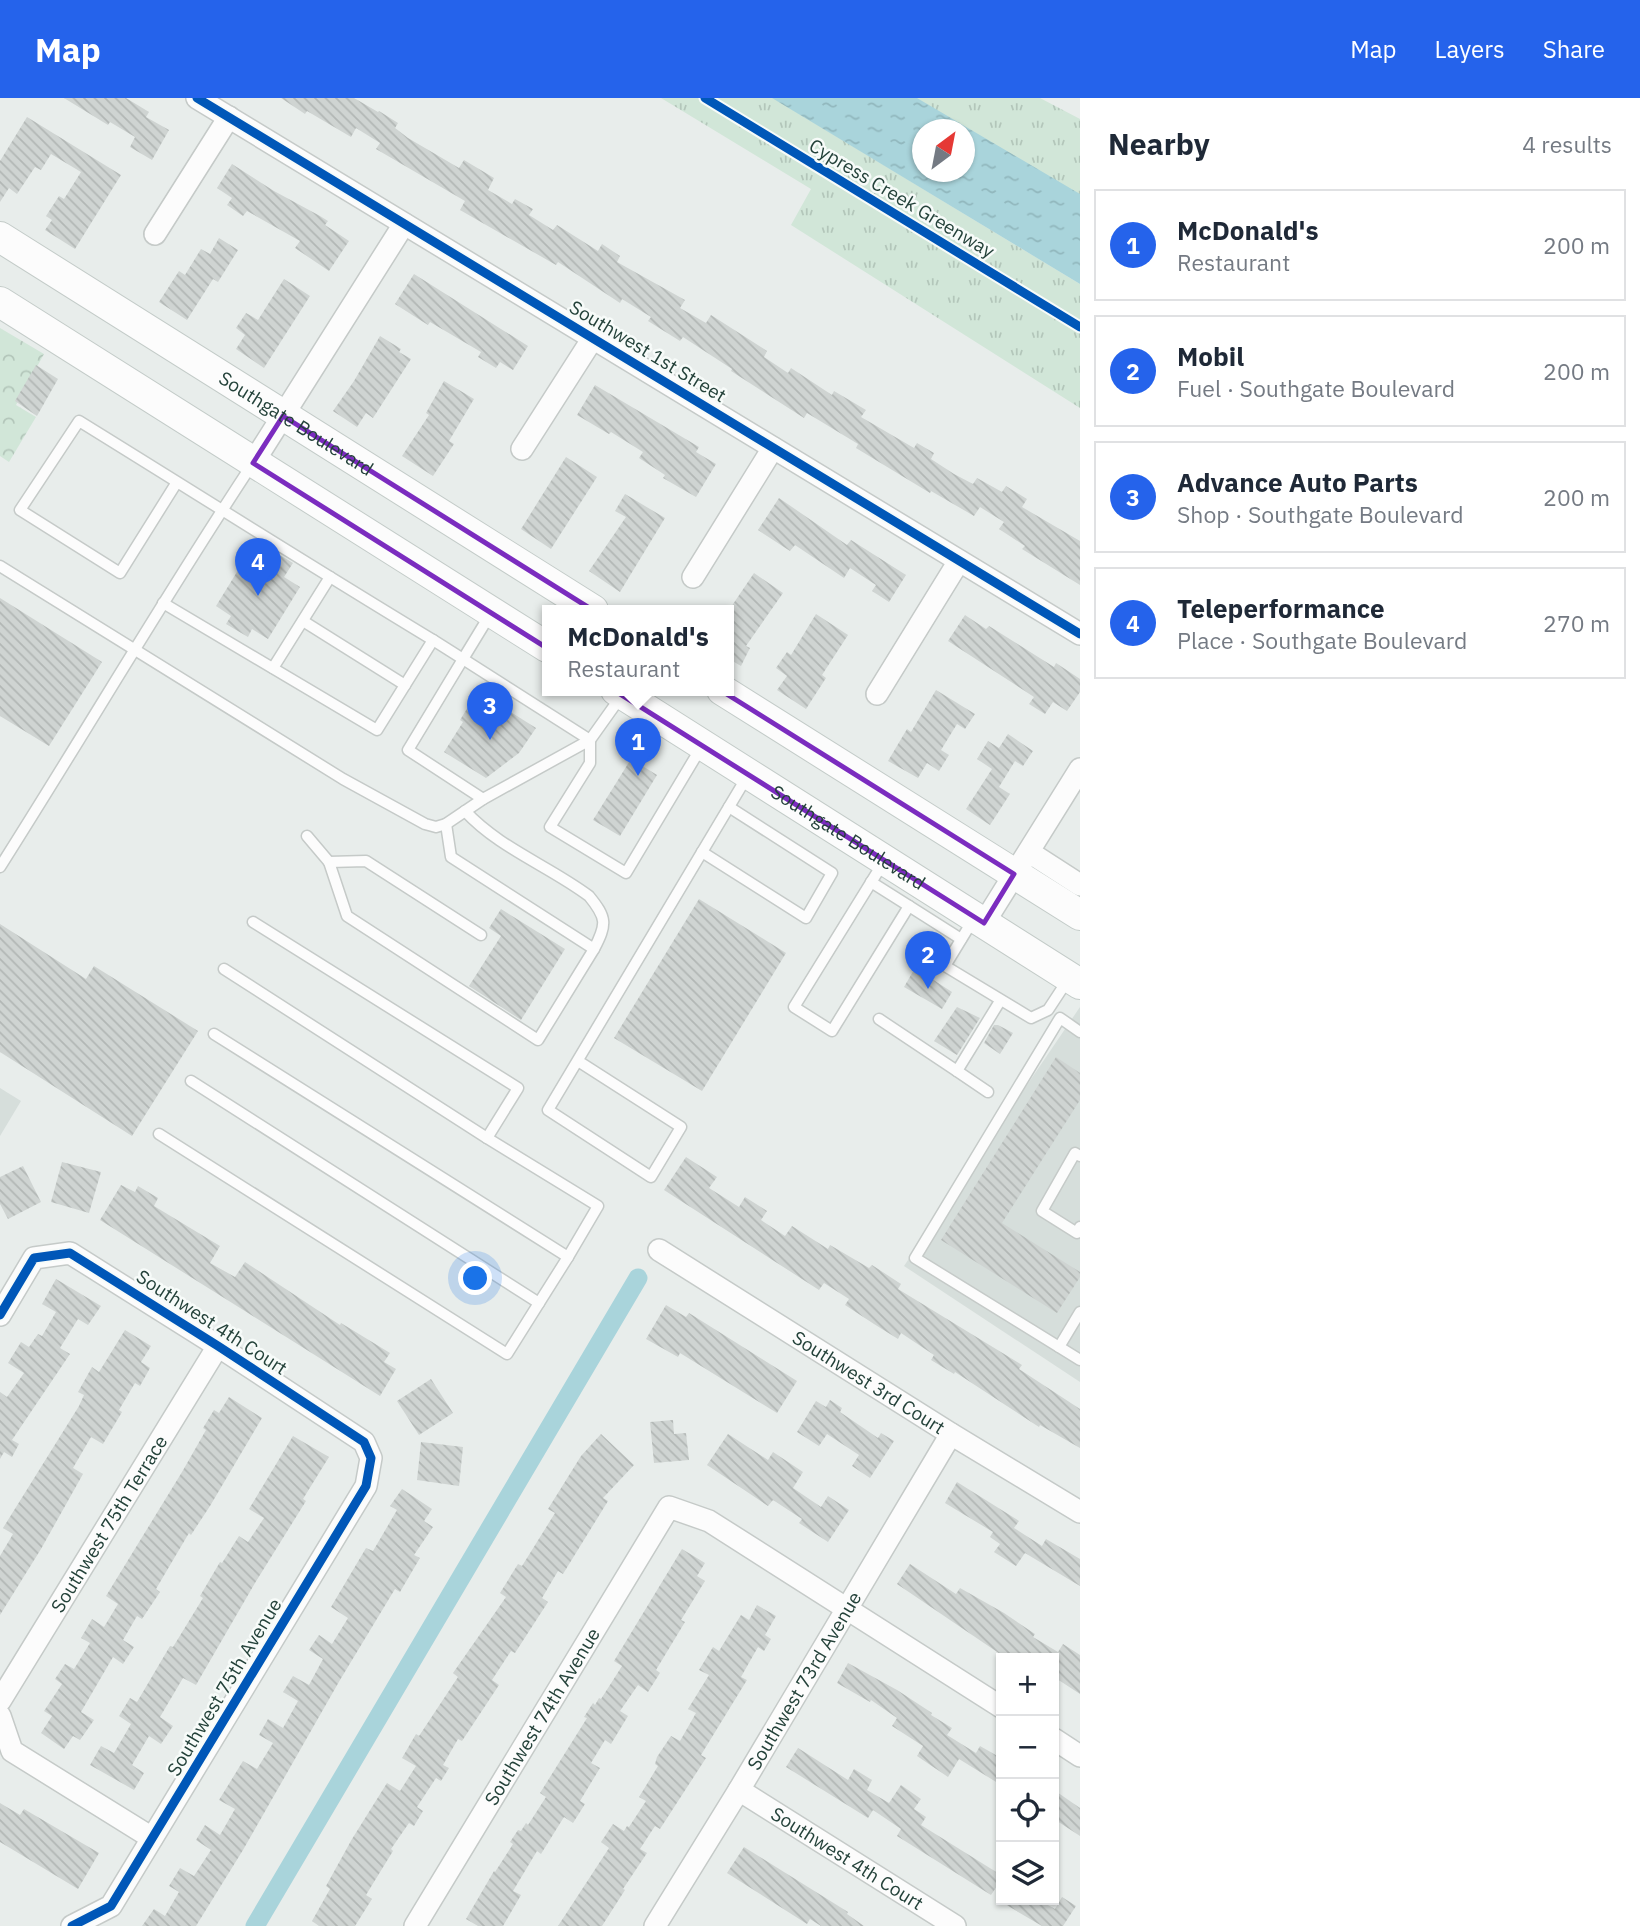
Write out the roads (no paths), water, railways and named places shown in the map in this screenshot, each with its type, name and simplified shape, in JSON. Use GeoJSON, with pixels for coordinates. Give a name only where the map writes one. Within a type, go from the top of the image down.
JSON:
{"type":"FeatureCollection","features":[{"type":"Feature","properties":{"kind":"main road","name":"Southgate Boulevard"},"geometry":{"type":"LineString","coordinates":[[0,237],[585,605]]}},
{"type":"Feature","properties":{"kind":"main road"},"geometry":{"type":"LineString","coordinates":[[0,302],[542,644]]}},
{"type":"Feature","properties":{"kind":"main road","name":"Southgate Boulevard"},"geometry":{"type":"LineString","coordinates":[[627,696],[748,775],[878,872],[1075,980]]}},
{"type":"Feature","properties":{"kind":"main road"},"geometry":{"type":"LineString","coordinates":[[732,696],[1021,863],[1080,915]]}},
{"type":"Feature","properties":{"kind":"street","name":"Southwest 1st Street"},"geometry":{"type":"LineString","coordinates":[[197,98],[1080,634]]}},
{"type":"Feature","properties":{"kind":"street"},"geometry":{"type":"LineString","coordinates":[[155,234],[229,117]]}},
{"type":"Feature","properties":{"kind":"street"},"geometry":{"type":"LineString","coordinates":[[253,463],[404,224]]}},
{"type":"Feature","properties":{"kind":"street"},"geometry":{"type":"LineString","coordinates":[[522,449],[593,338]]}},
{"type":"Feature","properties":{"kind":"street"},"geometry":{"type":"LineString","coordinates":[[693,577],[773,448]]}},
{"type":"Feature","properties":{"kind":"street"},"geometry":{"type":"LineString","coordinates":[[877,694],[959,561]]}},
{"type":"Feature","properties":{"kind":"street"},"geometry":{"type":"LineString","coordinates":[[973,926],[1021,863],[1080,769]]}},
{"type":"Feature","properties":{"kind":"street"},"geometry":{"type":"LineString","coordinates":[[1021,863],[1080,884]]}},
{"type":"Feature","properties":{"kind":"street","name":"Southwest 3rd Court"},"geometry":{"type":"LineString","coordinates":[[659,1250],[1080,1513]]}},
{"type":"Feature","properties":{"kind":"street","name":"Southwest 4th Court"},"geometry":{"type":"LineString","coordinates":[[0,1315],[34,1258],[70,1253],[364,1442]]}},
{"type":"Feature","properties":{"kind":"street","name":"Southwest 75th Terrace"},"geometry":{"type":"LineString","coordinates":[[0,1701],[218,1346]]}},
{"type":"Feature","properties":{"kind":"street","name":"Southwest 73rd Avenue"},"geometry":{"type":"LineString","coordinates":[[655,1926],[951,1434]]}},
{"type":"Feature","properties":{"kind":"street","name":"Southwest 75th Avenue"},"geometry":{"type":"LineString","coordinates":[[72,1926],[111,1906],[366,1486],[370,1458],[364,1442]]}},
{"type":"Feature","properties":{"kind":"street","name":"Southwest 74th Avenue"},"geometry":{"type":"LineString","coordinates":[[415,1926],[668,1507],[709,1521],[847,1610]]}},
{"type":"Feature","properties":{"kind":"street"},"geometry":{"type":"LineString","coordinates":[[847,1610],[996,1704]]}},
{"type":"Feature","properties":{"kind":"street"},"geometry":{"type":"LineString","coordinates":[[0,1716],[12,1751],[152,1838]]}},
{"type":"Feature","properties":{"kind":"street"},"geometry":{"type":"LineString","coordinates":[[1059,1742],[1080,1756]]}},
{"type":"Feature","properties":{"kind":"street","name":"Southwest 4th Court"},"geometry":{"type":"LineString","coordinates":[[739,1790],[955,1926]]}},
{"type":"Feature","properties":{"kind":"lane"},"geometry":{"type":"LineString","coordinates":[[177,482],[120,573],[20,510],[79,421],[433,640],[590,740]]}},
{"type":"Feature","properties":{"kind":"lane"},"geometry":{"type":"LineString","coordinates":[[0,867],[253,463]]}},
{"type":"Feature","properties":{"kind":"lane"},"geometry":{"type":"LineString","coordinates":[[0,566],[343,779],[425,824],[436,827],[446,824],[483,799],[590,740],[618,696]]}},
{"type":"Feature","properties":{"kind":"lane"},"geometry":{"type":"LineString","coordinates":[[273,668],[330,578]]}},
{"type":"Feature","properties":{"kind":"lane"},"geometry":{"type":"LineString","coordinates":[[163,604],[377,730],[433,640]]}},
{"type":"Feature","properties":{"kind":"lane"},"geometry":{"type":"LineString","coordinates":[[483,799],[408,750],[491,612]]}},
{"type":"Feature","properties":{"kind":"lane"},"geometry":{"type":"LineString","coordinates":[[303,621],[405,685]]}},
{"type":"Feature","properties":{"kind":"lane"},"geometry":{"type":"LineString","coordinates":[[590,740],[590,763],[550,827],[626,873],[702,746]]}},
{"type":"Feature","properties":{"kind":"lane"},"geometry":{"type":"LineString","coordinates":[[578,1061],[681,1127],[651,1177],[548,1110],[748,775]]}},
{"type":"Feature","properties":{"kind":"lane"},"geometry":{"type":"LineString","coordinates":[[702,852],[806,918],[832,873],[729,807]]}},
{"type":"Feature","properties":{"kind":"lane"},"geometry":{"type":"LineString","coordinates":[[307,836],[329,862],[347,916],[538,1040],[594,949],[603,932],[605,921],[589,896],[500,841],[478,825],[465,811]]}},
{"type":"Feature","properties":{"kind":"lane"},"geometry":{"type":"LineString","coordinates":[[446,824],[451,857],[594,949]]}},
{"type":"Feature","properties":{"kind":"lane"},"geometry":{"type":"LineString","coordinates":[[329,862],[366,861],[481,935]]}},
{"type":"Feature","properties":{"kind":"lane"},"geometry":{"type":"LineString","coordinates":[[909,906],[832,1031],[794,1007],[878,872],[909,906],[973,926],[945,966],[1031,1018],[1048,1010],[1075,980]]}},
{"type":"Feature","properties":{"kind":"lane"},"geometry":{"type":"LineString","coordinates":[[253,922],[518,1088],[487,1138]]}},
{"type":"Feature","properties":{"kind":"lane"},"geometry":{"type":"LineString","coordinates":[[159,1134],[507,1354],[598,1206],[224,969]]}},
{"type":"Feature","properties":{"kind":"lane"},"geometry":{"type":"LineString","coordinates":[[957,1071],[1000,1001]]}},
{"type":"Feature","properties":{"kind":"lane"},"geometry":{"type":"LineString","coordinates":[[1048,1010],[1080,1032]]}},
{"type":"Feature","properties":{"kind":"lane"},"geometry":{"type":"LineString","coordinates":[[1060,1018],[915,1258],[1080,1360]]}},
{"type":"Feature","properties":{"kind":"lane"},"geometry":{"type":"LineString","coordinates":[[879,1019],[988,1092]]}},
{"type":"Feature","properties":{"kind":"lane"},"geometry":{"type":"LineString","coordinates":[[214,1034],[568,1256]]}},
{"type":"Feature","properties":{"kind":"lane"},"geometry":{"type":"LineString","coordinates":[[191,1082],[538,1303]]}},
{"type":"Feature","properties":{"kind":"lane"},"geometry":{"type":"LineString","coordinates":[[1080,1156],[1075,1153],[1042,1211],[1076,1233],[1080,1227]]}},
{"type":"Feature","properties":{"kind":"lane"},"geometry":{"type":"LineString","coordinates":[[1059,1347],[1080,1312]]}},
{"type":"Feature","properties":{"kind":"water"},"geometry":{"type":"Polygon","coordinates":[[[772,98],[917,98],[953,119],[912,119],[912,182],[975,182],[975,132],[1080,194],[1080,284],[772,98]]]}},
{"type":"Feature","properties":{"kind":"waterway"},"geometry":{"type":"LineString","coordinates":[[255,1926],[638,1278]]}},
{"type":"Feature","properties":{"kind":"place","name":"Teleperformance"},"geometry":{"type":"Point","coordinates":[258,596]}},
{"type":"Feature","properties":{"kind":"place","name":"Advance Auto Parts"},"geometry":{"type":"Point","coordinates":[490,740]}},
{"type":"Feature","properties":{"kind":"place","name":"McDonald's"},"geometry":{"type":"Point","coordinates":[638,776]}},
{"type":"Feature","properties":{"kind":"place","name":"Mobil"},"geometry":{"type":"Point","coordinates":[928,989]}}]}
